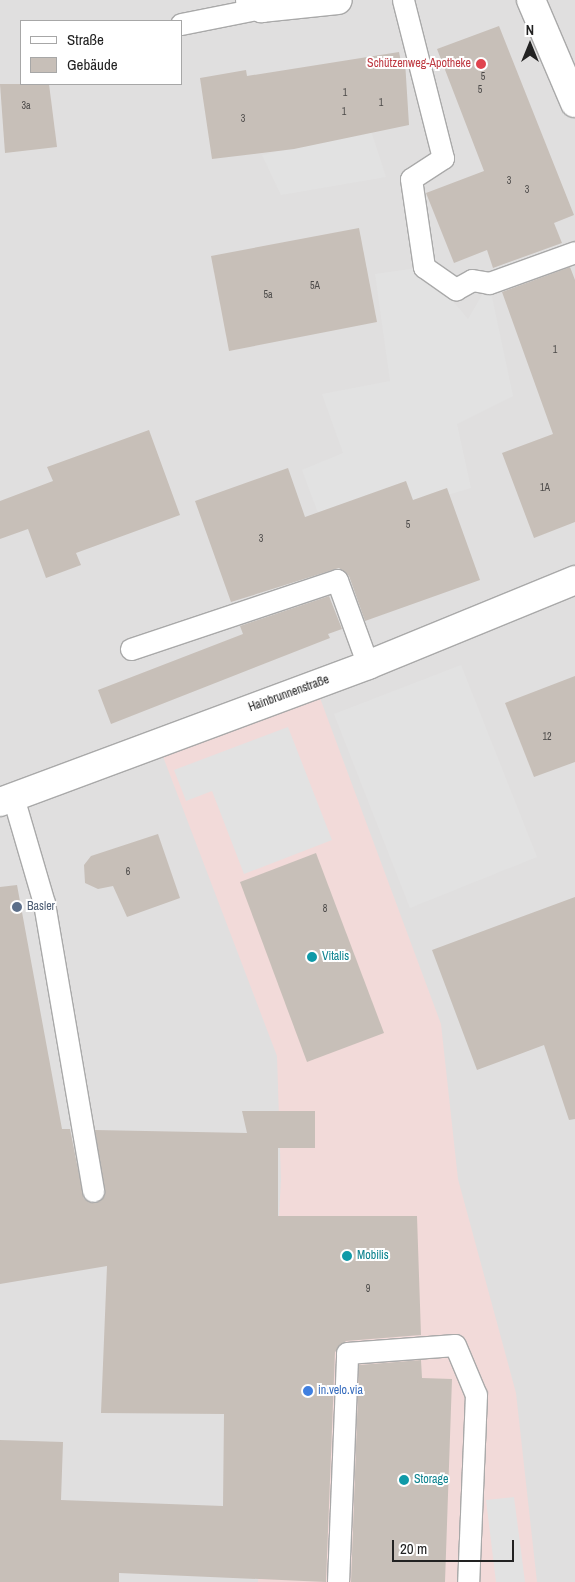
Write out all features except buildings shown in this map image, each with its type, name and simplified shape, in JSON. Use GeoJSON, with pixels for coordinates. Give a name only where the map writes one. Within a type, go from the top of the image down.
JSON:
{"type":"FeatureCollection","features":[{"type":"Feature","properties":{"kind":"street"},"geometry":{"type":"LineString","coordinates":[[255,4],[338,0]]}},
{"type":"Feature","properties":{"kind":"street"},"geometry":{"type":"LineString","coordinates":[[531,0],[575,103]]}},
{"type":"Feature","properties":{"kind":"street","name":"Hainbrunnenstraße"},"geometry":{"type":"LineString","coordinates":[[6,799],[368,664],[575,580]]}},
{"type":"Feature","properties":{"kind":"lane"},"geometry":{"type":"LineString","coordinates":[[402,0],[443,158],[411,178],[424,268],[456,288],[472,280],[489,283],[575,252]]}},
{"type":"Feature","properties":{"kind":"lane"},"geometry":{"type":"LineString","coordinates":[[182,24],[255,4]]}},
{"type":"Feature","properties":{"kind":"lane"},"geometry":{"type":"LineString","coordinates":[[131,649],[337,580],[368,664]]}},
{"type":"Feature","properties":{"kind":"lane"},"geometry":{"type":"LineString","coordinates":[[6,799],[44,903],[93,1191]]}},
{"type":"Feature","properties":{"kind":"lane"},"geometry":{"type":"LineString","coordinates":[[338,1582],[347,1353],[455,1345],[476,1395],[468,1582]]}},
{"type":"Feature","properties":{"kind":"shaded area"},"geometry":{"type":"Polygon","coordinates":[[[0,0],[575,0],[575,1582],[0,1582],[0,0]]]}},
{"type":"Feature","properties":{"kind":"shaded area"},"geometry":{"type":"Polygon","coordinates":[[[371,131],[386,177],[281,195],[262,155],[371,131]]]}},
{"type":"Feature","properties":{"kind":"shaded area"},"geometry":{"type":"Polygon","coordinates":[[[424,267],[468,319],[489,283],[513,396],[457,424],[471,488],[325,532],[302,470],[343,453],[322,394],[390,381],[375,274],[424,267]]]}},
{"type":"Feature","properties":{"kind":"shaded area"},"geometry":{"type":"Polygon","coordinates":[[[461,665],[537,857],[410,908],[334,714],[461,665]]]}},
{"type":"Feature","properties":{"kind":"shaded area"},"geometry":{"type":"Polygon","coordinates":[[[320,698],[441,1024],[458,1179],[516,1393],[537,1582],[258,1582],[281,1180],[277,1056],[162,754],[320,698]]]}},
{"type":"Feature","properties":{"kind":"shaded area"},"geometry":{"type":"Polygon","coordinates":[[[288,727],[332,840],[244,874],[212,791],[186,801],[174,770],[288,727]]]}},
{"type":"Feature","properties":{"kind":"shaded area"},"geometry":{"type":"Polygon","coordinates":[[[514,1497],[525,1582],[496,1582],[486,1500],[514,1497]]]}},
{"type":"Feature","properties":{"kind":"place","name":"Schützenweg-Apotheke"},"geometry":{"type":"Point","coordinates":[481,64]}},
{"type":"Feature","properties":{"kind":"place","name":"Basler"},"geometry":{"type":"Point","coordinates":[17,907]}},
{"type":"Feature","properties":{"kind":"place","name":"Vitalis"},"geometry":{"type":"Point","coordinates":[312,957]}},
{"type":"Feature","properties":{"kind":"place","name":"Mobilis"},"geometry":{"type":"Point","coordinates":[347,1256]}},
{"type":"Feature","properties":{"kind":"place","name":"in.velo.via"},"geometry":{"type":"Point","coordinates":[308,1391]}},
{"type":"Feature","properties":{"kind":"place","name":"Storage"},"geometry":{"type":"Point","coordinates":[404,1480]}}]}
